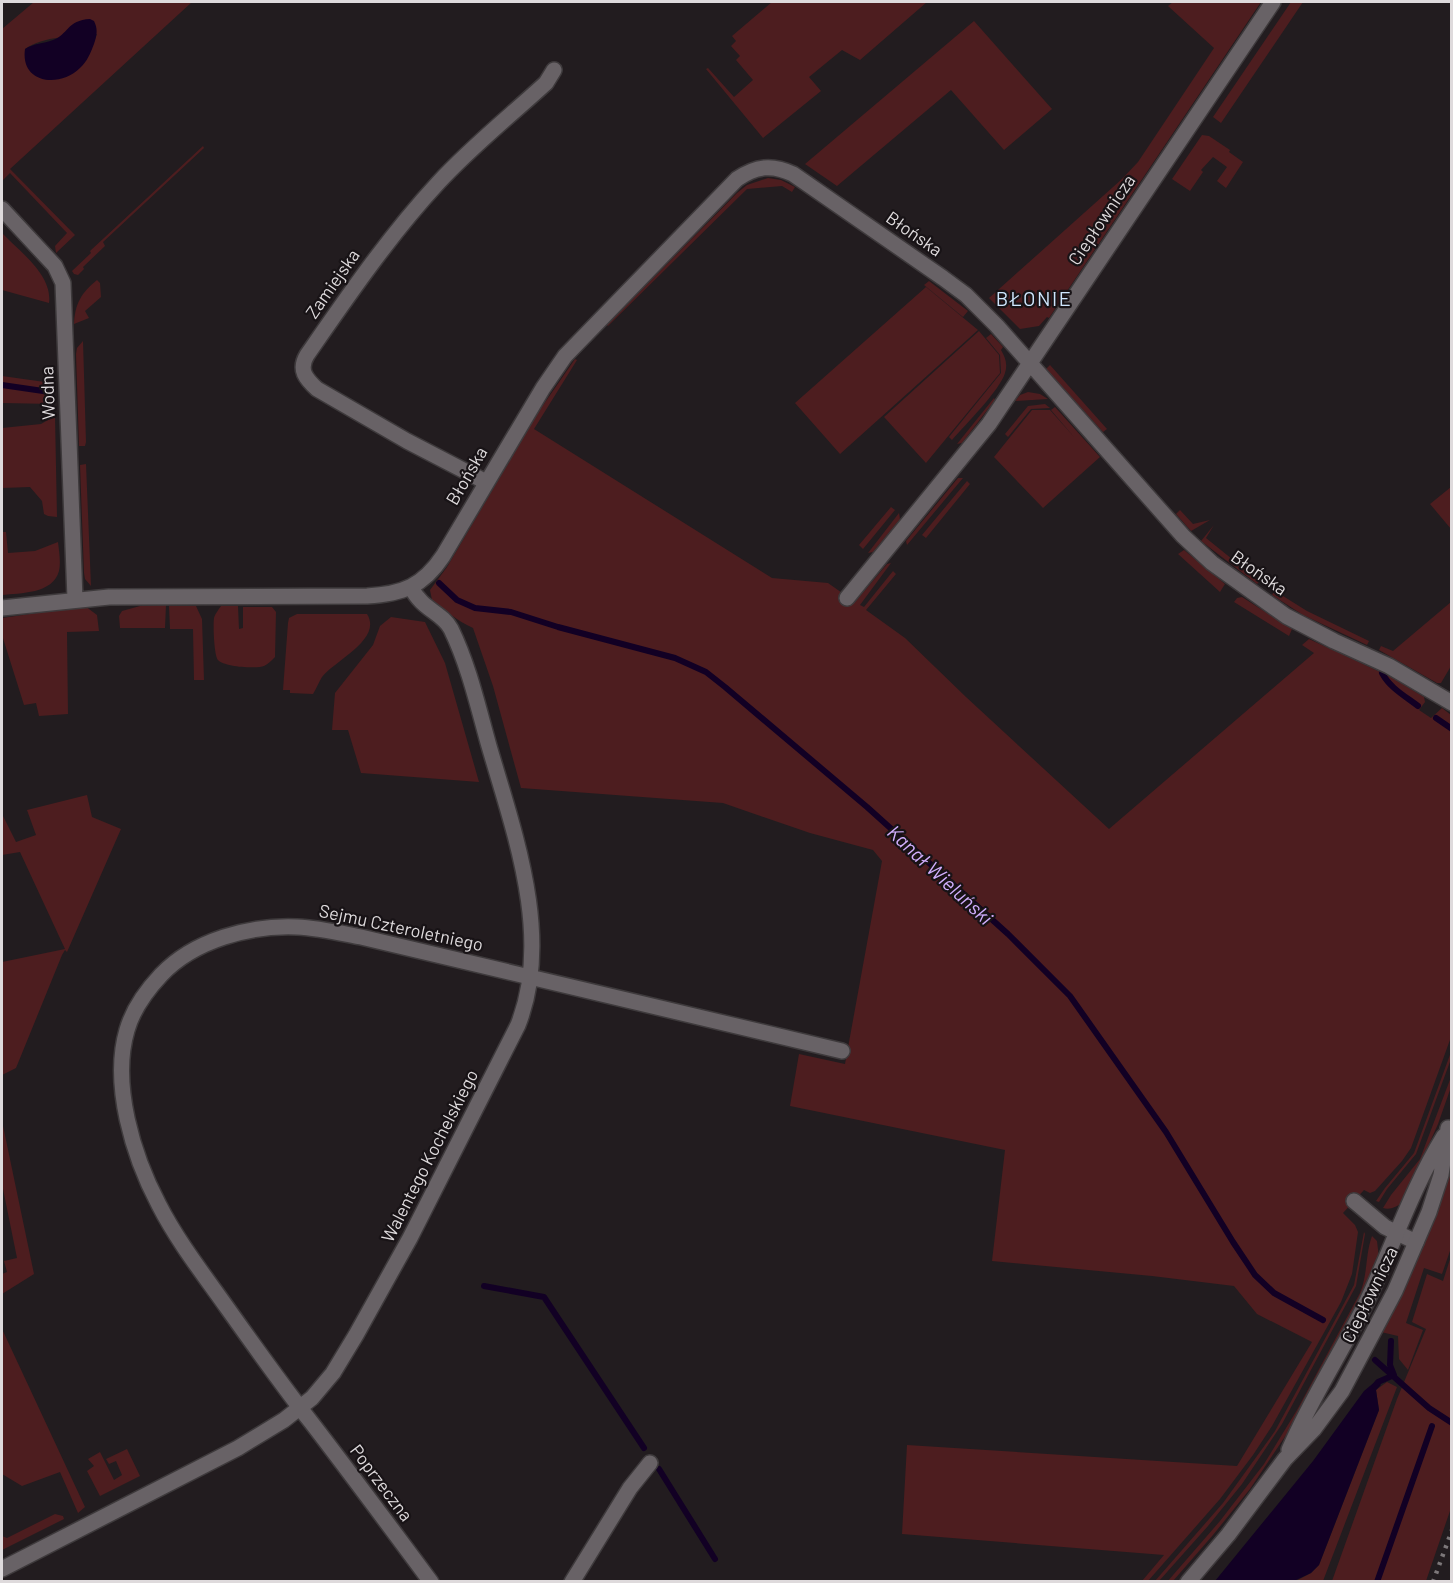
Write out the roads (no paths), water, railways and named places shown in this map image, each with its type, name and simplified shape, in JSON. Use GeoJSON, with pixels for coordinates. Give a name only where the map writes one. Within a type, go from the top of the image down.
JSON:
{"type":"FeatureCollection","features":[{"type":"Feature","properties":{"kind":"street","name":"Ciepłownicza"},"geometry":{"type":"LineString","coordinates":[[847,598],[989,424],[1273,2]]}},
{"type":"Feature","properties":{"kind":"street","name":"Zamiejska"},"geometry":{"type":"LineString","coordinates":[[486,482],[398,436],[317,389],[309,382],[302,367],[307,355],[363,274],[430,193],[476,146],[546,83],[554,70]]}},
{"type":"Feature","properties":{"kind":"street","name":"Błońska"},"geometry":{"type":"LineString","coordinates":[[411,587],[421,582],[434,569],[543,388],[573,346],[730,187],[746,173],[758,168],[773,167],[793,174],[943,278],[982,310],[1184,536],[1212,563],[1286,616],[1389,666],[1452,703]]}},
{"type":"Feature","properties":{"kind":"street","name":"Wodna"},"geometry":{"type":"LineString","coordinates":[[2,209],[55,266],[63,283],[75,599]]}},
{"type":"Feature","properties":{"kind":"street"},"geometry":{"type":"LineString","coordinates":[[2,608],[75,599],[132,596],[346,597],[391,593],[411,587]]}},
{"type":"Feature","properties":{"kind":"street","name":"Walentego Kochelskiego"},"geometry":{"type":"LineString","coordinates":[[2,1569],[238,1448],[301,1408],[321,1389],[333,1373],[410,1238],[526,1006],[531,977],[531,929],[525,882],[473,691],[450,628],[441,617],[419,601],[411,587]]}},
{"type":"Feature","properties":{"kind":"street","name":"Sejmu Czteroletniego"},"geometry":{"type":"LineString","coordinates":[[301,1408],[279,1381],[178,1238],[158,1203],[143,1168],[126,1113],[122,1083],[122,1057],[126,1030],[137,1005],[151,986],[170,965],[190,951],[241,932],[296,927],[327,930],[842,1051]]}},
{"type":"Feature","properties":{"kind":"street","name":"Ciepłownicza"},"geometry":{"type":"LineString","coordinates":[[1285,1459],[1302,1420],[1362,1309],[1425,1166],[1450,1124]]}},
{"type":"Feature","properties":{"kind":"street","name":"Ciepłownicza"},"geometry":{"type":"LineString","coordinates":[[1188,1581],[1228,1535],[1285,1459],[1314,1429],[1342,1391],[1380,1322],[1431,1205],[1441,1175],[1450,1124]]}},
{"type":"Feature","properties":{"kind":"street"},"geometry":{"type":"LineString","coordinates":[[1354,1201],[1375,1220],[1416,1242]]}},
{"type":"Feature","properties":{"kind":"street","name":"Poprzeczna"},"geometry":{"type":"LineString","coordinates":[[301,1408],[431,1581]]}},
{"type":"Feature","properties":{"kind":"street"},"geometry":{"type":"LineString","coordinates":[[572,1581],[630,1488],[650,1463]]}},
{"type":"Feature","properties":{"kind":"waterway","name":"Kanał Wieluński"},"geometry":{"type":"LineString","coordinates":[[2,385],[50,392]]}},
{"type":"Feature","properties":{"kind":"waterway","name":"Kanał Wieluński"},"geometry":{"type":"LineString","coordinates":[[439,583],[457,600],[475,608],[511,612],[675,658],[706,672],[725,687],[867,807],[1008,934],[1070,996],[1166,1132],[1255,1275],[1274,1293],[1323,1320]]}},
{"type":"Feature","properties":{"kind":"waterway"},"geometry":{"type":"LineString","coordinates":[[1382,673],[1393,687],[1418,706]]}},
{"type":"Feature","properties":{"kind":"waterway"},"geometry":{"type":"LineString","coordinates":[[1436,718],[1452,729]]}},
{"type":"Feature","properties":{"kind":"waterway"},"geometry":{"type":"LineString","coordinates":[[484,1286],[544,1297],[644,1448]]}},
{"type":"Feature","properties":{"kind":"waterway"},"geometry":{"type":"LineString","coordinates":[[1375,1386],[1378,1382],[1394,1375],[1390,1365],[1391,1341]]}},
{"type":"Feature","properties":{"kind":"waterway","name":"Kanał Wieluński"},"geometry":{"type":"LineString","coordinates":[[1375,1360],[1429,1408],[1452,1423]]}},
{"type":"Feature","properties":{"kind":"waterway"},"geometry":{"type":"LineString","coordinates":[[1377,1582],[1432,1426]]}},
{"type":"Feature","properties":{"kind":"waterway"},"geometry":{"type":"LineString","coordinates":[[659,1469],[715,1559]]}},
{"type":"Feature","properties":{"kind":"railway"},"geometry":{"type":"LineString","coordinates":[[1433,1582],[1452,1530]]}},
{"type":"Feature","properties":{"kind":"district","name":"BŁONIE"},"geometry":{"type":"Point","coordinates":[1034,299]}}]}
